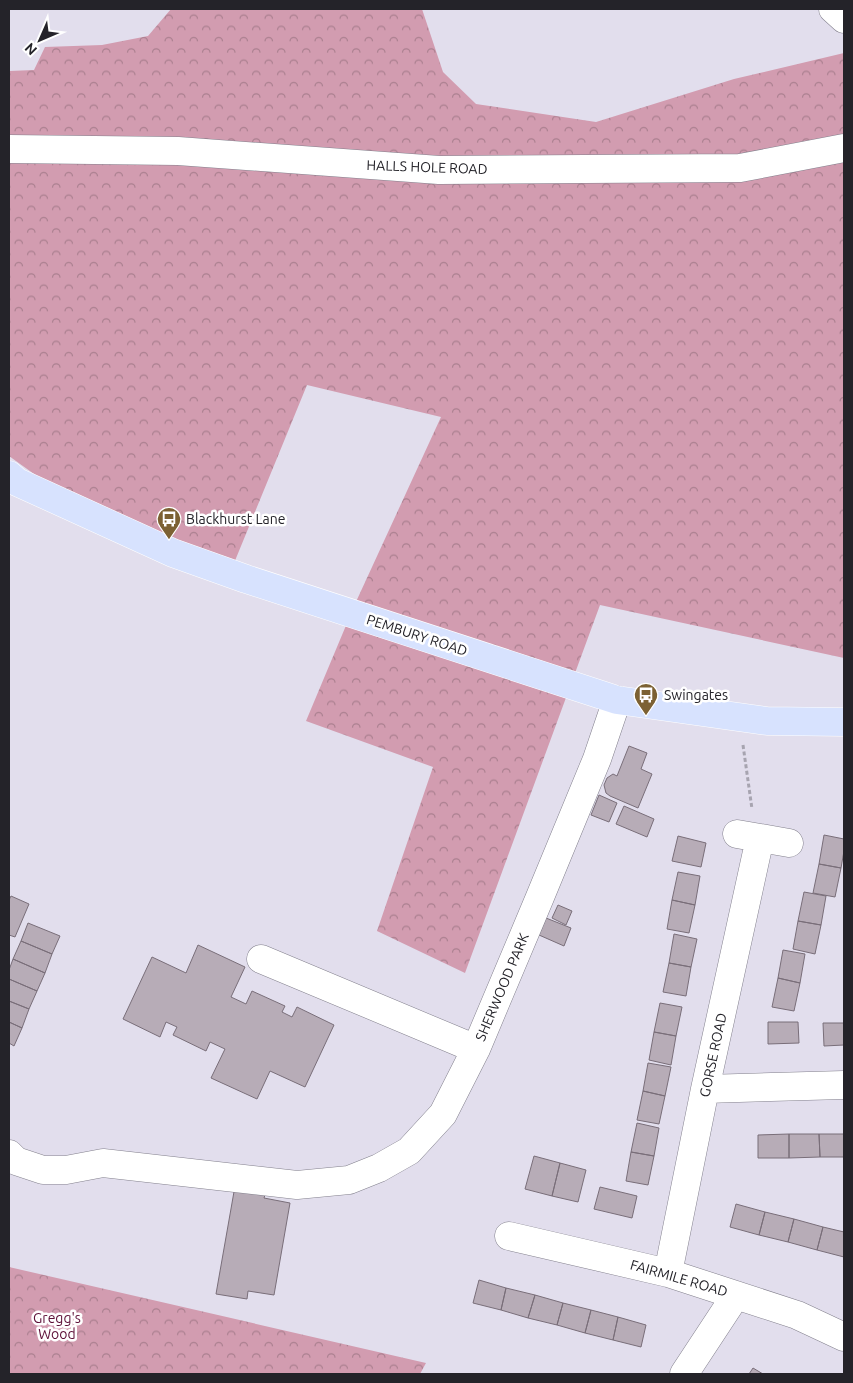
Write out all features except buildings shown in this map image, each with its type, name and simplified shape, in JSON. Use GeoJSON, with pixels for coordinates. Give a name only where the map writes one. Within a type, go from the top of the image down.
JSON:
{"type":"FeatureCollection","features":[{"type":"Feature","properties":{"kind":"main road","name":"PEMBURY ROAD"},"geometry":{"type":"LineString","coordinates":[[9,475],[17,482],[173,553],[246,579],[617,700],[767,721],[844,722]]}},
{"type":"Feature","properties":{"kind":"street"},"geometry":{"type":"LineString","coordinates":[[834,9],[844,19]]}},
{"type":"Feature","properties":{"kind":"street","name":"HALLS HOLE ROAD"},"geometry":{"type":"LineString","coordinates":[[9,149],[178,151],[439,170],[740,168],[844,148]]}},
{"type":"Feature","properties":{"kind":"street","name":"SHERWOOD PARK"},"geometry":{"type":"LineString","coordinates":[[9,1154],[16,1161],[43,1170],[66,1170],[103,1163],[297,1185],[349,1180],[379,1168],[409,1151],[443,1114],[476,1049],[559,851],[617,700]]}},
{"type":"Feature","properties":{"kind":"street"},"geometry":{"type":"LineString","coordinates":[[749,836],[789,843]]}},
{"type":"Feature","properties":{"kind":"street","name":"GORSE ROAD"},"geometry":{"type":"LineString","coordinates":[[668,1273],[705,1089],[749,836]]}},
{"type":"Feature","properties":{"kind":"street"},"geometry":{"type":"LineString","coordinates":[[261,959],[476,1049]]}},
{"type":"Feature","properties":{"kind":"street"},"geometry":{"type":"LineString","coordinates":[[705,1089],[844,1085]]}},
{"type":"Feature","properties":{"kind":"street","name":"FAIRMILE ROAD"},"geometry":{"type":"LineString","coordinates":[[509,1236],[668,1273],[797,1315],[844,1337]]}},
{"type":"Feature","properties":{"kind":"street"},"geometry":{"type":"LineString","coordinates":[[684,1374],[736,1294]]}},
{"type":"Feature","properties":{"kind":"path"},"geometry":{"type":"LineString","coordinates":[[742,740],[752,809],[749,836]]}},
{"type":"Feature","properties":{"kind":"green space"},"geometry":{"type":"Polygon","coordinates":[[[171,9],[422,9],[443,72],[476,104],[596,122],[734,79],[844,53],[844,658],[600,605],[465,973],[377,931],[433,767],[306,721],[355,604],[441,417],[307,385],[232,568],[73,502],[9,456],[9,71],[34,70],[45,47],[102,45],[148,36],[171,9]]]}},
{"type":"Feature","properties":{"kind":"green space","name":"Gregg's Wood"},"geometry":{"type":"Polygon","coordinates":[[[9,1267],[426,1363],[420,1374],[9,1374],[9,1267]]]}},
{"type":"Feature","properties":{"kind":"place","name":"Blackhurst Lane"},"geometry":{"type":"Point","coordinates":[169,540]}},
{"type":"Feature","properties":{"kind":"place","name":"Swingates"},"geometry":{"type":"Point","coordinates":[646,716]}}]}
